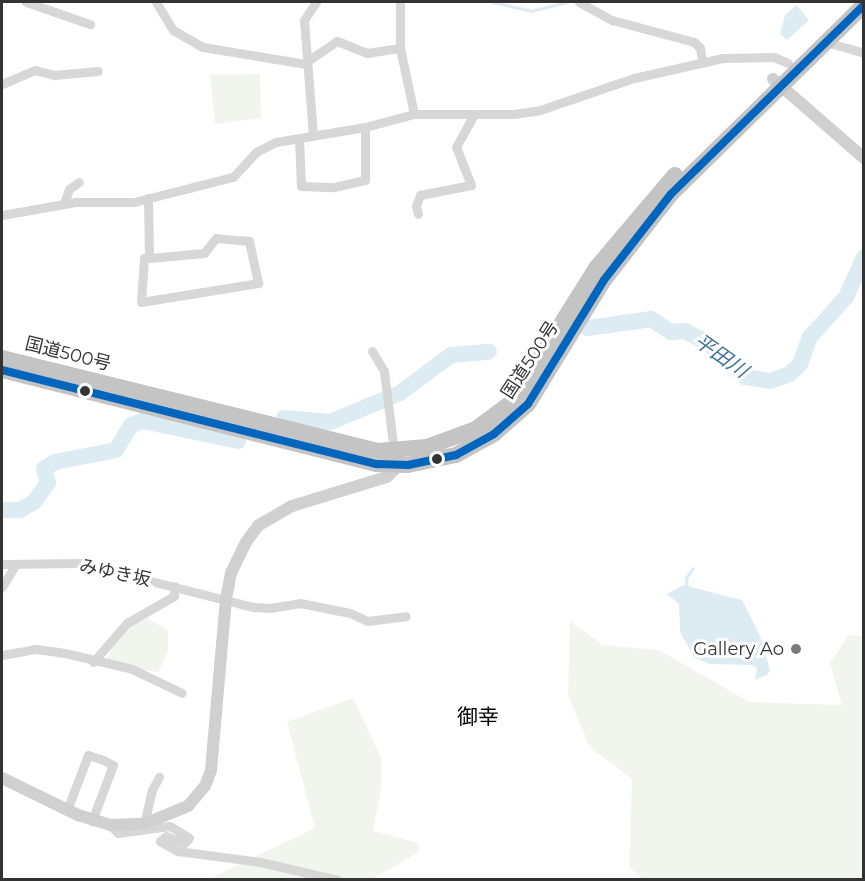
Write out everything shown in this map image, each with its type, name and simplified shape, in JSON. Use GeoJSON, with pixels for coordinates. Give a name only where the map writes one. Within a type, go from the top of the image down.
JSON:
{"type":"FeatureCollection","features":[{"type":"Feature","properties":{"kind":"highway","name":"国道500号"},"geometry":{"type":"LineString","coordinates":[[2,370],[362,461],[392,465],[456,455],[494,434],[528,404],[619,257],[671,194],[778,82],[788,63],[851,2]]}},
{"type":"Feature","properties":{"kind":"highway","name":"国道500号"},"geometry":{"type":"LineString","coordinates":[[2,358],[392,465],[427,447],[471,432],[512,402],[591,276],[627,228],[778,82],[826,42],[864,5]]}},
{"type":"Feature","properties":{"kind":"street"},"geometry":{"type":"LineString","coordinates":[[26,2],[90,24]]}},
{"type":"Feature","properties":{"kind":"street"},"geometry":{"type":"LineString","coordinates":[[156,2],[173,30],[204,46],[306,63],[337,41],[367,52],[400,48]]}},
{"type":"Feature","properties":{"kind":"street"},"geometry":{"type":"LineString","coordinates":[[400,2],[400,48],[414,114]]}},
{"type":"Feature","properties":{"kind":"street"},"geometry":{"type":"LineString","coordinates":[[579,2],[612,20],[694,42],[700,48],[702,61]]}},
{"type":"Feature","properties":{"kind":"street"},"geometry":{"type":"LineString","coordinates":[[311,3],[304,20],[313,135]]}},
{"type":"Feature","properties":{"kind":"street"},"geometry":{"type":"LineString","coordinates":[[826,42],[864,52]]}},
{"type":"Feature","properties":{"kind":"street"},"geometry":{"type":"LineString","coordinates":[[2,215],[64,204],[148,198],[233,177],[256,152],[276,142],[365,128],[414,114],[474,114],[540,110],[702,61],[762,56],[788,63]]}},
{"type":"Feature","properties":{"kind":"street"},"geometry":{"type":"LineString","coordinates":[[2,84],[35,70],[54,75],[98,71]]}},
{"type":"Feature","properties":{"kind":"street"},"geometry":{"type":"LineString","coordinates":[[778,82],[864,158]]}},
{"type":"Feature","properties":{"kind":"street"},"geometry":{"type":"LineString","coordinates":[[418,214],[420,195],[471,185],[456,147],[474,114]]}},
{"type":"Feature","properties":{"kind":"street"},"geometry":{"type":"LineString","coordinates":[[299,138],[301,186],[334,188],[365,180],[365,128]]}},
{"type":"Feature","properties":{"kind":"street"},"geometry":{"type":"LineString","coordinates":[[64,204],[69,189],[79,183]]}},
{"type":"Feature","properties":{"kind":"street"},"geometry":{"type":"LineString","coordinates":[[148,198],[149,258]]}},
{"type":"Feature","properties":{"kind":"street"},"geometry":{"type":"LineString","coordinates":[[216,238],[249,241],[258,283],[141,302],[144,258],[149,258],[204,253],[216,238]]}},
{"type":"Feature","properties":{"kind":"street"},"geometry":{"type":"LineString","coordinates":[[2,778],[67,810],[110,825],[144,824],[188,806],[205,786],[211,770],[226,599],[237,557],[259,525],[292,506],[392,465],[384,371],[372,351]]}},
{"type":"Feature","properties":{"kind":"street","name":"みゆき坂"},"geometry":{"type":"LineString","coordinates":[[2,564],[90,565],[270,608],[300,603],[350,613],[367,621],[406,616]]}},
{"type":"Feature","properties":{"kind":"street"},"geometry":{"type":"LineString","coordinates":[[2,587],[16,564]]}},
{"type":"Feature","properties":{"kind":"street"},"geometry":{"type":"LineString","coordinates":[[93,662],[127,623],[174,596],[174,586]]}},
{"type":"Feature","properties":{"kind":"street"},"geometry":{"type":"LineString","coordinates":[[2,655],[36,649],[132,669],[182,693]]}},
{"type":"Feature","properties":{"kind":"street"},"geometry":{"type":"LineString","coordinates":[[67,810],[88,755],[103,760],[113,765],[92,820]]}},
{"type":"Feature","properties":{"kind":"street"},"geometry":{"type":"LineString","coordinates":[[144,824],[152,790],[159,777]]}},
{"type":"Feature","properties":{"kind":"street"},"geometry":{"type":"LineString","coordinates":[[110,825],[118,833],[170,826],[189,838],[184,843],[166,837],[160,841],[177,851],[260,862],[338,879]]}},
{"type":"Feature","properties":{"kind":"shaded area"},"geometry":{"type":"Polygon","coordinates":[[[796,5],[809,20],[787,40],[780,34],[785,15],[796,5]]]}},
{"type":"Feature","properties":{"kind":"shaded area"},"geometry":{"type":"Polygon","coordinates":[[[260,74],[261,118],[215,124],[210,75],[260,74]]]}},
{"type":"Feature","properties":{"kind":"shaded area"},"geometry":{"type":"Polygon","coordinates":[[[683,585],[742,600],[760,636],[770,670],[767,675],[755,680],[757,668],[752,665],[709,664],[694,657],[680,632],[679,604],[667,594],[683,585]]]}},
{"type":"Feature","properties":{"kind":"shaded area"},"geometry":{"type":"Polygon","coordinates":[[[147,618],[168,630],[168,651],[158,672],[104,663],[117,641],[134,624],[147,618]]]}},
{"type":"Feature","properties":{"kind":"shaded area"},"geometry":{"type":"Polygon","coordinates":[[[570,621],[602,645],[659,650],[749,702],[842,705],[830,663],[849,635],[863,636],[863,879],[643,879],[629,867],[632,779],[589,746],[568,695],[570,621]]]}},
{"type":"Feature","properties":{"kind":"shaded area"},"geometry":{"type":"Polygon","coordinates":[[[353,698],[381,757],[381,789],[373,831],[418,843],[419,852],[372,879],[207,880],[315,828],[287,722],[353,698]]]}},
{"type":"Feature","properties":{"kind":"waterway"},"geometry":{"type":"LineString","coordinates":[[493,2],[531,11],[566,2]]}},
{"type":"Feature","properties":{"kind":"waterway","name":"平田川"},"geometry":{"type":"LineString","coordinates":[[588,328],[651,319],[671,332],[685,331],[707,342],[745,377],[770,381],[790,374],[800,364],[810,337],[846,297],[864,257]]}},
{"type":"Feature","properties":{"kind":"waterway","name":"平田川"},"geometry":{"type":"LineString","coordinates":[[284,418],[330,422],[400,393],[451,355],[489,352]]}},
{"type":"Feature","properties":{"kind":"waterway","name":"平田川"},"geometry":{"type":"LineString","coordinates":[[2,510],[20,510],[34,502],[48,483],[44,469],[55,462],[116,450],[131,425],[143,421],[238,441]]}},
{"type":"Feature","properties":{"kind":"waterway"},"geometry":{"type":"LineString","coordinates":[[687,589],[686,578],[693,568]]}},
{"type":"Feature","properties":{"kind":"transit line"},"geometry":{"type":"LineString","coordinates":[[2,370],[377,464],[408,465],[456,455],[494,434],[528,404],[604,280],[671,194],[864,5]]}},
{"type":"Feature","properties":{"kind":"place","name":"Gallery Ao"},"geometry":{"type":"Point","coordinates":[796,649]}},
{"type":"Feature","properties":{"kind":"district","name":"御幸"},"geometry":{"type":"Point","coordinates":[478,717]}}]}
